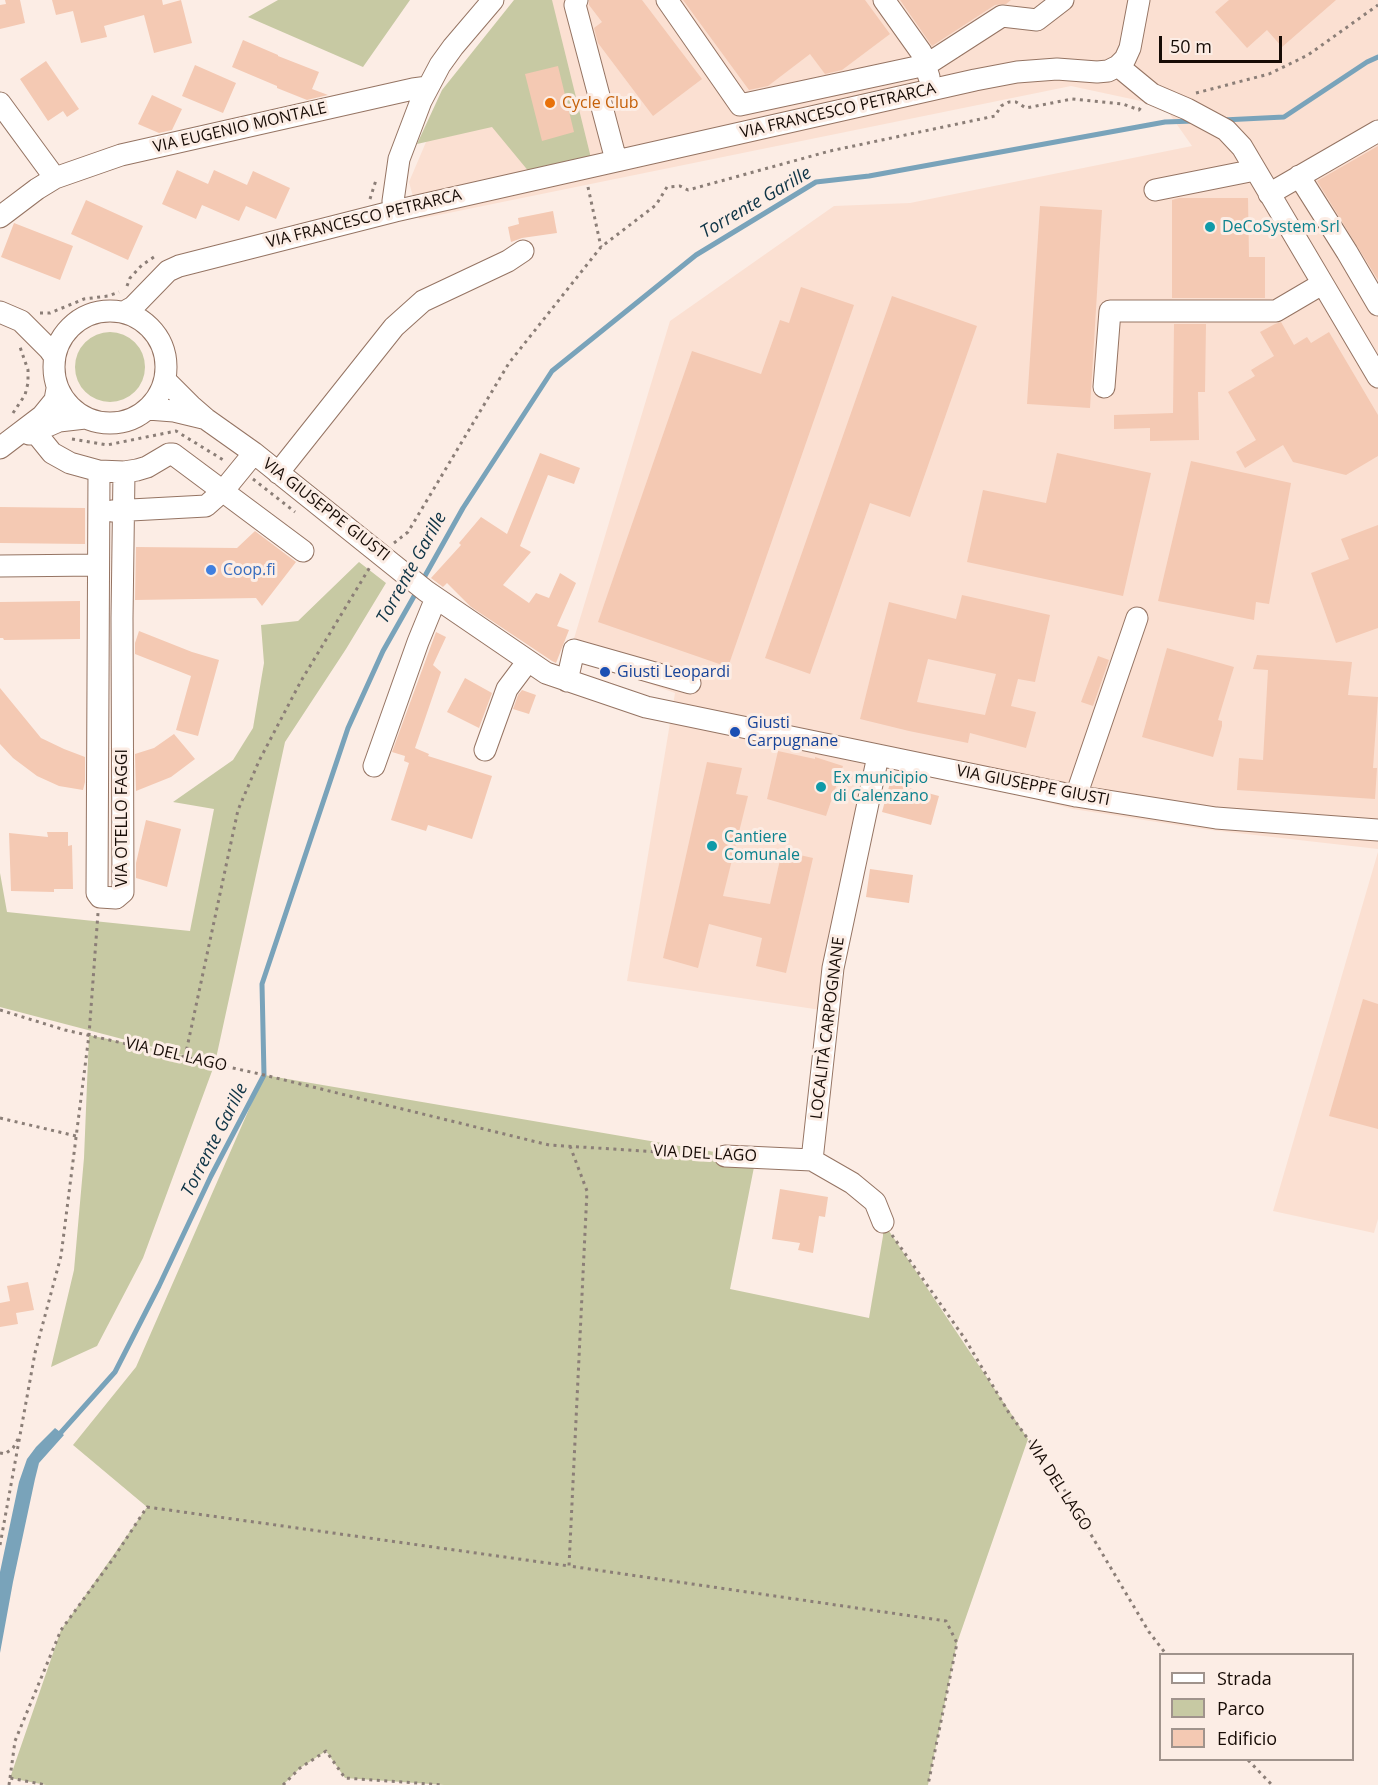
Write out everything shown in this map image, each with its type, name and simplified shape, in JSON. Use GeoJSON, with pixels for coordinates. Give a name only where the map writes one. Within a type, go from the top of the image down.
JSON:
{"type":"FeatureCollection","features":[{"type":"Feature","properties":{"kind":"street"},"geometry":{"type":"LineString","coordinates":[[395,210],[393,201],[399,159],[428,87],[453,47],[493,0]]}},
{"type":"Feature","properties":{"kind":"street"},"geometry":{"type":"LineString","coordinates":[[667,0],[740,105],[926,65],[1002,16],[1037,20],[1063,0]]}},
{"type":"Feature","properties":{"kind":"street"},"geometry":{"type":"LineString","coordinates":[[884,0],[921,52],[933,90]]}},
{"type":"Feature","properties":{"kind":"street"},"geometry":{"type":"LineString","coordinates":[[1139,0],[1130,48],[1125,59],[1118,66],[1152,94],[1191,101],[1226,129],[1242,147],[1378,377]]}},
{"type":"Feature","properties":{"kind":"street"},"geometry":{"type":"LineString","coordinates":[[576,2],[616,160]]}},
{"type":"Feature","properties":{"kind":"street","name":"VIA FRANCESCO PETRARCA"},"geometry":{"type":"LineString","coordinates":[[124,312],[133,307],[168,271],[178,266],[395,210],[1017,72],[1057,69],[1097,72],[1118,66]]}},
{"type":"Feature","properties":{"kind":"street","name":"VIA EUGENIO MONTALE"},"geometry":{"type":"LineString","coordinates":[[0,217],[55,178],[121,155],[428,87]]}},
{"type":"Feature","properties":{"kind":"street"},"geometry":{"type":"LineString","coordinates":[[0,103],[55,178]]}},
{"type":"Feature","properties":{"kind":"street"},"geometry":{"type":"LineString","coordinates":[[1269,194],[1378,131]]}},
{"type":"Feature","properties":{"kind":"street"},"geometry":{"type":"LineString","coordinates":[[1155,190],[1255,170]]}},
{"type":"Feature","properties":{"kind":"street"},"geometry":{"type":"LineString","coordinates":[[1299,176],[1378,305]]}},
{"type":"Feature","properties":{"kind":"street"},"geometry":{"type":"LineString","coordinates":[[278,473],[394,327],[423,301],[508,261],[523,251]]}},
{"type":"Feature","properties":{"kind":"street"},"geometry":{"type":"LineString","coordinates":[[157,335],[145,323],[124,312],[96,312],[84,317],[72,325],[58,345],[54,357],[53,373],[57,389],[69,406],[85,418],[107,424],[129,420],[148,409],[159,396],[165,380],[164,349],[157,335],[152,315],[158,282]]}},
{"type":"Feature","properties":{"kind":"street"},"geometry":{"type":"LineString","coordinates":[[1104,387],[1110,311],[1276,311],[1322,284]]}},
{"type":"Feature","properties":{"kind":"street"},"geometry":{"type":"LineString","coordinates":[[0,312],[22,323],[49,349],[54,357]]}},
{"type":"Feature","properties":{"kind":"street"},"geometry":{"type":"LineString","coordinates":[[22,323],[59,327],[72,325]]}},
{"type":"Feature","properties":{"kind":"street","name":"VIA GIUSEPPE GIUSTI"},"geometry":{"type":"LineString","coordinates":[[165,380],[206,419],[254,453],[431,595],[528,662],[546,673],[567,681],[645,706],[1076,796],[1216,818],[1378,830]]}},
{"type":"Feature","properties":{"kind":"street"},"geometry":{"type":"LineString","coordinates":[[3,446],[42,416],[55,399],[57,389]]}},
{"type":"Feature","properties":{"kind":"street","name":"VIA GIUSEPPE GIUSTI"},"geometry":{"type":"LineString","coordinates":[[148,409],[174,411],[206,419]]}},
{"type":"Feature","properties":{"kind":"street"},"geometry":{"type":"LineString","coordinates":[[3,446],[59,422],[85,418]]}},
{"type":"Feature","properties":{"kind":"street"},"geometry":{"type":"LineString","coordinates":[[35,432],[46,458],[99,471],[124,472],[147,467],[173,453],[303,551]]}},
{"type":"Feature","properties":{"kind":"street"},"geometry":{"type":"LineString","coordinates":[[99,511],[206,506],[223,491],[254,453]]}},
{"type":"Feature","properties":{"kind":"street","name":"VIA OTELLO FAGGI"},"geometry":{"type":"LineString","coordinates":[[99,471],[97,893],[100,897],[116,898],[123,892],[124,472]]}},
{"type":"Feature","properties":{"kind":"street"},"geometry":{"type":"LineString","coordinates":[[0,566],[98,565]]}},
{"type":"Feature","properties":{"kind":"street"},"geometry":{"type":"LineString","coordinates":[[374,766],[418,642],[431,595]]}},
{"type":"Feature","properties":{"kind":"street"},"geometry":{"type":"LineString","coordinates":[[99,618],[122,618]]}},
{"type":"Feature","properties":{"kind":"street"},"geometry":{"type":"LineString","coordinates":[[1076,796],[1137,618]]}},
{"type":"Feature","properties":{"kind":"street"},"geometry":{"type":"LineString","coordinates":[[567,681],[574,650],[690,682]]}},
{"type":"Feature","properties":{"kind":"street"},"geometry":{"type":"LineString","coordinates":[[485,750],[507,689],[528,662]]}},
{"type":"Feature","properties":{"kind":"street","name":"LOCALITÀ CARPOGNANE"},"geometry":{"type":"LineString","coordinates":[[812,1160],[833,968],[879,756]]}},
{"type":"Feature","properties":{"kind":"street","name":"VIA DEL LAGO"},"geometry":{"type":"LineString","coordinates":[[725,1156],[812,1160],[852,1183],[875,1202],[883,1222]]}},
{"type":"Feature","properties":{"kind":"path"},"geometry":{"type":"LineString","coordinates":[[1191,101],[1208,90],[1269,74],[1308,55],[1378,5]]}},
{"type":"Feature","properties":{"kind":"path"},"geometry":{"type":"LineString","coordinates":[[186,1057],[238,810],[259,762],[301,681],[369,569],[390,561],[392,544],[408,532],[509,363],[601,247],[656,205],[667,187],[680,186],[688,190],[830,151],[995,116],[1001,106],[1009,102],[1016,102],[1026,108],[1072,99],[1123,104],[1139,110],[1152,94]]}},
{"type":"Feature","properties":{"kind":"path"},"geometry":{"type":"LineString","coordinates":[[584,167],[601,247]]}},
{"type":"Feature","properties":{"kind":"path"},"geometry":{"type":"LineString","coordinates":[[368,203],[378,172]]}},
{"type":"Feature","properties":{"kind":"path"},"geometry":{"type":"LineString","coordinates":[[21,404],[28,383],[28,370],[16,334],[24,315],[32,311],[42,314],[50,313],[84,299],[108,296],[118,292],[127,286],[130,278],[142,265],[160,254]]}},
{"type":"Feature","properties":{"kind":"path"},"geometry":{"type":"LineString","coordinates":[[0,1545],[35,1353],[61,1256],[89,1035],[100,897]]}},
{"type":"Feature","properties":{"kind":"path","name":"VIA DEL LAGO"},"geometry":{"type":"LineString","coordinates":[[0,1010],[65,1030],[549,1145],[725,1156]]}},
{"type":"Feature","properties":{"kind":"path"},"geometry":{"type":"LineString","coordinates":[[0,1118],[76,1136]]}},
{"type":"Feature","properties":{"kind":"path"},"geometry":{"type":"LineString","coordinates":[[569,1566],[587,1191],[570,1146]]}},
{"type":"Feature","properties":{"kind":"path","name":"VIA DEL LAGO"},"geometry":{"type":"LineString","coordinates":[[883,1222],[966,1339],[1009,1413],[1059,1481],[1149,1632],[1165,1653]]}},
{"type":"Feature","properties":{"kind":"path"},"geometry":{"type":"LineString","coordinates":[[0,1453],[5,1454],[13,1448],[20,1435]]}},
{"type":"Feature","properties":{"kind":"path"},"geometry":{"type":"LineString","coordinates":[[9,1785],[15,1741],[61,1630],[113,1559],[147,1507],[945,1621],[957,1643],[928,1785]]}},
{"type":"Feature","properties":{"kind":"path"},"geometry":{"type":"LineString","coordinates":[[282,1785],[300,1768],[326,1751],[345,1778],[444,1785]]}},
{"type":"Feature","properties":{"kind":"path"},"geometry":{"type":"LineString","coordinates":[[1249,1761],[1272,1785]]}},
{"type":"Feature","properties":{"kind":"path"},"geometry":{"type":"LineString","coordinates":[[10,1778],[46,1785]]}},
{"type":"Feature","properties":{"kind":"shaded area"},"geometry":{"type":"Polygon","coordinates":[[[527,0],[1378,0],[1378,849],[1202,829],[1073,809],[870,757],[821,1010],[627,981],[675,693],[569,655],[670,321],[834,206],[910,203],[1192,146],[1164,106],[1071,86],[419,219],[409,182],[449,88],[527,0]]]}},
{"type":"Feature","properties":{"kind":"shaded area"},"geometry":{"type":"Polygon","coordinates":[[[1378,852],[1378,1219],[1374,1233],[1273,1211],[1378,852]]]}},
{"type":"Feature","properties":{"kind":"green space"},"geometry":{"type":"Polygon","coordinates":[[[278,0],[410,0],[363,67],[248,17],[278,0]]]}},
{"type":"Feature","properties":{"kind":"green space"},"geometry":{"type":"Polygon","coordinates":[[[514,0],[552,0],[591,158],[530,173],[492,127],[417,144],[442,90],[514,0]]]}},
{"type":"Feature","properties":{"kind":"green space"},"geometry":{"type":"Polygon","coordinates":[[[103,332],[117,332],[130,337],[140,347],[145,367],[140,387],[130,397],[117,402],[103,402],[90,397],[80,387],[75,374],[75,360],[80,347],[90,337],[103,332]]]}},
{"type":"Feature","properties":{"kind":"green space"},"geometry":{"type":"Polygon","coordinates":[[[359,562],[386,583],[285,742],[215,1063],[143,1258],[97,1346],[51,1367],[74,1270],[84,1158],[89,1035],[191,1057],[0,1007],[0,873],[7,912],[190,931],[214,809],[173,802],[233,760],[253,728],[264,663],[261,625],[298,621],[359,562]]]}},
{"type":"Feature","properties":{"kind":"green space"},"geometry":{"type":"Polygon","coordinates":[[[264,1075],[744,1157],[755,1162],[730,1289],[869,1318],[883,1236],[883,1222],[1028,1439],[957,1643],[928,1785],[444,1785],[345,1778],[326,1751],[300,1768],[283,1785],[46,1785],[10,1778],[61,1630],[147,1507],[73,1445],[136,1367],[264,1075]]]}},
{"type":"Feature","properties":{"kind":"water"},"geometry":{"type":"Polygon","coordinates":[[[55,1428],[64,1435],[39,1463],[0,1653],[0,1572],[19,1482],[27,1459],[55,1428]]]}},
{"type":"Feature","properties":{"kind":"building"},"geometry":{"type":"Polygon","coordinates":[[[5,0],[20,0],[25,23],[0,29],[0,5],[6,4],[5,0]]]}},
{"type":"Feature","properties":{"kind":"building"},"geometry":{"type":"Polygon","coordinates":[[[52,0],[162,0],[163,5],[181,0],[192,43],[154,53],[144,15],[104,26],[107,37],[81,43],[73,11],[56,15],[52,0]]]}},
{"type":"Feature","properties":{"kind":"building"},"geometry":{"type":"Polygon","coordinates":[[[589,0],[642,0],[702,79],[653,116],[598,43],[594,28],[602,22],[589,5],[589,0]]]}},
{"type":"Feature","properties":{"kind":"building"},"geometry":{"type":"Polygon","coordinates":[[[683,0],[865,0],[890,34],[842,70],[825,74],[810,54],[768,86],[749,90],[683,0]]]}},
{"type":"Feature","properties":{"kind":"building"},"geometry":{"type":"Polygon","coordinates":[[[900,0],[1011,0],[1006,4],[995,5],[932,46],[900,0]]]}},
{"type":"Feature","properties":{"kind":"building"},"geometry":{"type":"Polygon","coordinates":[[[1229,0],[1336,0],[1282,47],[1267,30],[1247,48],[1215,12],[1229,0]]]}},
{"type":"Feature","properties":{"kind":"building"},"geometry":{"type":"Polygon","coordinates":[[[243,40],[319,72],[312,89],[328,95],[307,100],[232,67],[243,40]]]}},
{"type":"Feature","properties":{"kind":"building"},"geometry":{"type":"Polygon","coordinates":[[[46,61],[79,109],[67,117],[63,111],[48,121],[20,79],[46,61]]]}},
{"type":"Feature","properties":{"kind":"building"},"geometry":{"type":"Polygon","coordinates":[[[195,65],[236,83],[223,113],[182,96],[195,65]]]}},
{"type":"Feature","properties":{"kind":"building","name":"Cycle Club"},"geometry":{"type":"Polygon","coordinates":[[[558,66],[574,132],[542,141],[525,74],[558,66]]]}},
{"type":"Feature","properties":{"kind":"building"},"geometry":{"type":"Polygon","coordinates":[[[152,95],[182,109],[172,130],[159,133],[138,124],[152,95]]]}},
{"type":"Feature","properties":{"kind":"building"},"geometry":{"type":"Polygon","coordinates":[[[1378,146],[1378,280],[1317,181],[1378,146]]]}},
{"type":"Feature","properties":{"kind":"building"},"geometry":{"type":"Polygon","coordinates":[[[177,170],[208,184],[214,170],[247,185],[253,171],[290,188],[276,219],[246,206],[239,221],[202,205],[196,219],[162,204],[177,170]]]}},
{"type":"Feature","properties":{"kind":"building","name":"DeCoSystem Srl"},"geometry":{"type":"Polygon","coordinates":[[[1179,198],[1248,198],[1249,257],[1265,257],[1265,298],[1172,298],[1172,200],[1179,198]]]}},
{"type":"Feature","properties":{"kind":"building"},"geometry":{"type":"Polygon","coordinates":[[[86,200],[143,226],[128,260],[71,234],[86,200]]]}},
{"type":"Feature","properties":{"kind":"building"},"geometry":{"type":"Polygon","coordinates":[[[1040,206],[1102,210],[1090,408],[1027,404],[1040,206]]]}},
{"type":"Feature","properties":{"kind":"building"},"geometry":{"type":"Polygon","coordinates":[[[553,211],[557,233],[522,238],[511,242],[508,227],[519,224],[518,218],[553,211]]]}},
{"type":"Feature","properties":{"kind":"building"},"geometry":{"type":"Polygon","coordinates":[[[14,223],[73,246],[60,280],[1,257],[14,223]]]}},
{"type":"Feature","properties":{"kind":"building"},"geometry":{"type":"Polygon","coordinates":[[[801,287],[854,305],[728,667],[598,622],[692,351],[761,374],[780,320],[789,323],[801,287]]]}},
{"type":"Feature","properties":{"kind":"building"},"geometry":{"type":"Polygon","coordinates":[[[892,296],[977,326],[910,517],[870,503],[810,674],[765,658],[892,296]]]}},
{"type":"Feature","properties":{"kind":"building"},"geometry":{"type":"Polygon","coordinates":[[[1281,322],[1294,345],[1307,337],[1311,343],[1329,332],[1378,415],[1378,456],[1346,475],[1293,462],[1283,445],[1245,468],[1236,452],[1256,440],[1228,392],[1255,376],[1251,370],[1274,356],[1260,332],[1281,322]]]}},
{"type":"Feature","properties":{"kind":"building"},"geometry":{"type":"Polygon","coordinates":[[[1174,324],[1206,324],[1205,392],[1198,392],[1199,440],[1150,441],[1150,428],[1114,429],[1114,415],[1173,413],[1174,324]]]}},
{"type":"Feature","properties":{"kind":"building"},"geometry":{"type":"Polygon","coordinates":[[[540,453],[580,468],[574,484],[548,475],[520,546],[531,552],[503,585],[529,603],[536,593],[549,598],[560,573],[576,583],[557,626],[569,630],[556,663],[471,607],[447,583],[443,587],[431,578],[461,545],[459,543],[481,517],[507,534],[540,453]]]}},
{"type":"Feature","properties":{"kind":"building"},"geometry":{"type":"Polygon","coordinates":[[[1057,453],[1151,473],[1123,596],[967,562],[983,490],[1046,503],[1057,453]]]}},
{"type":"Feature","properties":{"kind":"building"},"geometry":{"type":"Polygon","coordinates":[[[1191,461],[1291,483],[1269,604],[1256,602],[1254,620],[1158,601],[1191,461]]]}},
{"type":"Feature","properties":{"kind":"building"},"geometry":{"type":"Polygon","coordinates":[[[0,507],[85,508],[85,544],[0,543],[0,507]]]}},
{"type":"Feature","properties":{"kind":"building"},"geometry":{"type":"Polygon","coordinates":[[[1378,525],[1378,628],[1336,643],[1311,573],[1349,559],[1341,539],[1378,525]]]}},
{"type":"Feature","properties":{"kind":"building"},"geometry":{"type":"Polygon","coordinates":[[[255,531],[296,562],[262,606],[256,598],[135,600],[136,547],[237,548],[255,531]]]}},
{"type":"Feature","properties":{"kind":"building"},"geometry":{"type":"Polygon","coordinates":[[[962,595],[1050,615],[1035,682],[1018,679],[1011,706],[1036,712],[1026,748],[970,733],[968,743],[860,719],[889,602],[956,619],[962,595]],[[928,659],[917,702],[985,715],[996,674],[928,659]]]}},
{"type":"Feature","properties":{"kind":"building"},"geometry":{"type":"Polygon","coordinates":[[[80,601],[80,639],[4,640],[0,638],[0,602],[80,601]]]}},
{"type":"Feature","properties":{"kind":"building"},"geometry":{"type":"Polygon","coordinates":[[[139,631],[219,660],[198,736],[176,730],[191,676],[135,654],[135,643],[139,631]]]}},
{"type":"Feature","properties":{"kind":"building"},"geometry":{"type":"Polygon","coordinates":[[[436,632],[446,637],[433,665],[441,672],[415,748],[429,754],[428,756],[492,776],[472,839],[428,825],[426,831],[391,820],[409,763],[404,761],[405,756],[392,752],[436,632]]]}},
{"type":"Feature","properties":{"kind":"building"},"geometry":{"type":"Polygon","coordinates":[[[1167,648],[1234,667],[1218,720],[1222,721],[1222,726],[1213,757],[1142,737],[1167,648]]]}},
{"type":"Feature","properties":{"kind":"building"},"geometry":{"type":"Polygon","coordinates":[[[1257,655],[1352,662],[1348,695],[1378,697],[1373,768],[1377,768],[1375,799],[1237,790],[1239,758],[1263,760],[1268,670],[1253,669],[1257,655]]]}},
{"type":"Feature","properties":{"kind":"building"},"geometry":{"type":"Polygon","coordinates":[[[1098,656],[1109,660],[1093,706],[1081,702],[1098,656]]]}},
{"type":"Feature","properties":{"kind":"building"},"geometry":{"type":"Polygon","coordinates":[[[465,678],[492,693],[479,728],[447,712],[465,678]]]}},
{"type":"Feature","properties":{"kind":"building"},"geometry":{"type":"Polygon","coordinates":[[[0,688],[41,738],[85,757],[83,790],[59,786],[37,776],[13,758],[0,744],[0,688]]]}},
{"type":"Feature","properties":{"kind":"building"},"geometry":{"type":"Polygon","coordinates":[[[522,690],[536,695],[529,714],[513,709],[522,690]]]}},
{"type":"Feature","properties":{"kind":"building"},"geometry":{"type":"Polygon","coordinates":[[[174,734],[195,759],[171,777],[136,791],[135,754],[154,748],[174,734]]]}},
{"type":"Feature","properties":{"kind":"building"},"geometry":{"type":"Polygon","coordinates":[[[778,751],[815,759],[815,757],[843,766],[826,816],[767,799],[778,751]]]}},
{"type":"Feature","properties":{"kind":"building","name":"Cantiere Comunale"},"geometry":{"type":"Polygon","coordinates":[[[707,762],[742,768],[736,794],[748,796],[723,896],[770,904],[782,851],[813,858],[786,973],[756,966],[762,938],[709,924],[698,968],[663,958],[707,762]]]}},
{"type":"Feature","properties":{"kind":"building"},"geometry":{"type":"Polygon","coordinates":[[[890,783],[939,796],[931,825],[882,812],[890,783]]]}},
{"type":"Feature","properties":{"kind":"building"},"geometry":{"type":"Polygon","coordinates":[[[146,820],[181,829],[167,887],[136,878],[136,863],[146,820]]]}},
{"type":"Feature","properties":{"kind":"building"},"geometry":{"type":"Polygon","coordinates":[[[47,832],[68,832],[68,846],[72,845],[73,889],[54,889],[54,892],[11,891],[9,833],[48,837],[47,832]]]}},
{"type":"Feature","properties":{"kind":"building"},"geometry":{"type":"Polygon","coordinates":[[[870,869],[913,875],[909,903],[866,897],[870,869]]]}},
{"type":"Feature","properties":{"kind":"building"},"geometry":{"type":"Polygon","coordinates":[[[1363,999],[1378,1004],[1378,1129],[1329,1116],[1363,999]]]}},
{"type":"Feature","properties":{"kind":"building"},"geometry":{"type":"Polygon","coordinates":[[[780,1189],[828,1197],[825,1217],[819,1216],[813,1253],[798,1250],[800,1243],[772,1239],[780,1189]]]}},
{"type":"Feature","properties":{"kind":"building"},"geometry":{"type":"Polygon","coordinates":[[[28,1282],[34,1310],[16,1313],[18,1324],[0,1327],[0,1303],[10,1301],[7,1286],[28,1282]]]}},
{"type":"Feature","properties":{"kind":"waterway","name":"Torrente Garille"},"geometry":{"type":"LineString","coordinates":[[1223,120],[1284,117],[1378,57]]}},
{"type":"Feature","properties":{"kind":"waterway","name":"Torrente Garille"},"geometry":{"type":"LineString","coordinates":[[421,583],[463,508],[552,371],[696,255],[816,182],[869,176],[1165,122],[1193,121]]}},
{"type":"Feature","properties":{"kind":"waterway","name":"Torrente Garille"},"geometry":{"type":"LineString","coordinates":[[56,1438],[115,1372],[211,1176],[264,1075],[262,984],[348,728],[383,651],[417,591]]}},
{"type":"Feature","properties":{"kind":"place","name":"Cycle Club"},"geometry":{"type":"Point","coordinates":[550,103]}},
{"type":"Feature","properties":{"kind":"place","name":"DeCoSystem Srl"},"geometry":{"type":"Point","coordinates":[1210,227]}},
{"type":"Feature","properties":{"kind":"place","name":"Coop.fi"},"geometry":{"type":"Point","coordinates":[211,570]}},
{"type":"Feature","properties":{"kind":"place","name":"Giusti Leopardi"},"geometry":{"type":"Point","coordinates":[605,672]}},
{"type":"Feature","properties":{"kind":"place","name":"Giusti Carpugnane"},"geometry":{"type":"Point","coordinates":[735,732]}},
{"type":"Feature","properties":{"kind":"place","name":"Ex municipio di Calenzano"},"geometry":{"type":"Point","coordinates":[821,787]}},
{"type":"Feature","properties":{"kind":"place","name":"Cantiere Comunale"},"geometry":{"type":"Point","coordinates":[712,846]}}]}
